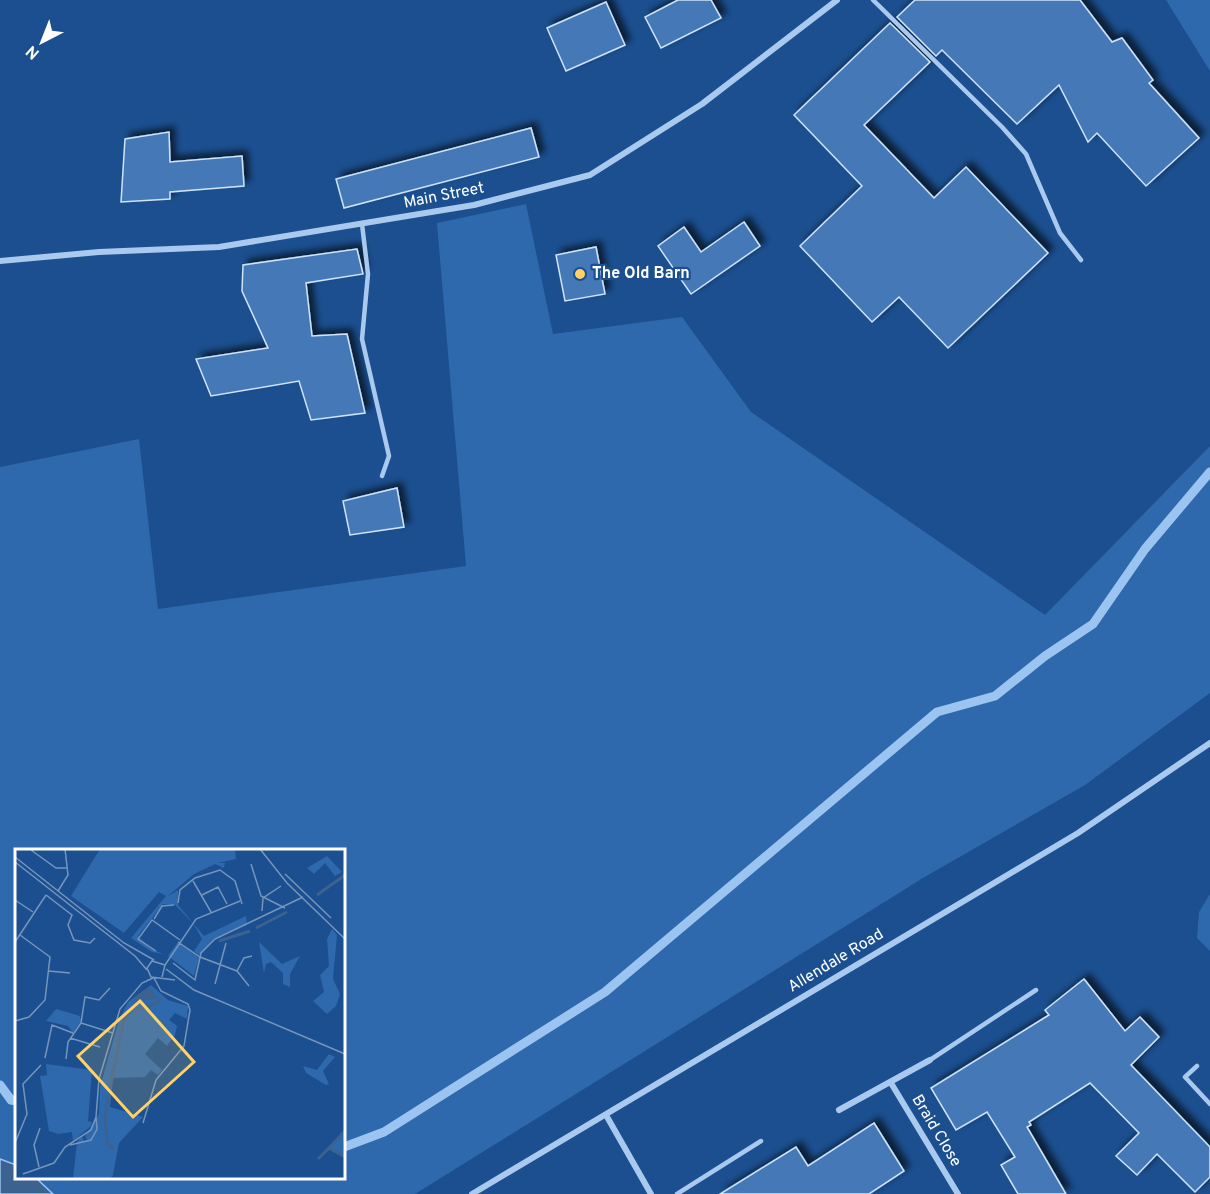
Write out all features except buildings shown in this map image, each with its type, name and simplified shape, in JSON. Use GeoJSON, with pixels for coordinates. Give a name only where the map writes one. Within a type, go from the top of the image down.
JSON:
{"type":"FeatureCollection","features":[{"type":"Feature","properties":{"kind":"street","name":"Main Street"},"geometry":{"type":"LineString","coordinates":[[0,261],[99,252],[219,247],[474,206],[590,174],[702,104],[837,0]]}},
{"type":"Feature","properties":{"kind":"street","name":"Allendale Road"},"geometry":{"type":"LineString","coordinates":[[472,1194],[1078,832],[1210,743]]}},
{"type":"Feature","properties":{"kind":"street","name":"Braid Close"},"geometry":{"type":"LineString","coordinates":[[839,1110],[930,1060]]}},
{"type":"Feature","properties":{"kind":"street","name":"Braid Close"},"geometry":{"type":"LineString","coordinates":[[891,1083],[958,1194]]}},
{"type":"Feature","properties":{"kind":"street"},"geometry":{"type":"LineString","coordinates":[[606,1115],[651,1194]]}},
{"type":"Feature","properties":{"kind":"lane"},"geometry":{"type":"LineString","coordinates":[[873,0],[1002,127],[1026,154],[1060,233],[1081,260]]}},
{"type":"Feature","properties":{"kind":"lane"},"geometry":{"type":"LineString","coordinates":[[362,224],[368,274],[362,339],[389,456],[382,476]]}},
{"type":"Feature","properties":{"kind":"lane"},"geometry":{"type":"LineString","coordinates":[[930,1060],[1036,990]]}},
{"type":"Feature","properties":{"kind":"lane"},"geometry":{"type":"LineString","coordinates":[[1197,1066],[1185,1077],[1210,1104]]}},
{"type":"Feature","properties":{"kind":"lane"},"geometry":{"type":"LineString","coordinates":[[677,1194],[761,1141]]}},
{"type":"Feature","properties":{"kind":"shaded area"},"geometry":{"type":"Polygon","coordinates":[[[1166,0],[1210,0],[1210,71],[1166,0]]]}},
{"type":"Feature","properties":{"kind":"shaded area"},"geometry":{"type":"Polygon","coordinates":[[[526,204],[553,334],[682,317],[751,412],[1045,615],[1210,446],[1210,693],[1085,785],[923,878],[415,1194],[0,1194],[0,467],[139,439],[158,609],[466,566],[437,223],[526,204]]]}},
{"type":"Feature","properties":{"kind":"shaded area"},"geometry":{"type":"Polygon","coordinates":[[[1210,894],[1210,951],[1197,938],[1199,912],[1210,894]]]}},
{"type":"Feature","properties":{"kind":"shaded area"},"geometry":{"type":"Polygon","coordinates":[[[0,1159],[15,1165],[15,1179],[37,1179],[53,1194],[0,1194],[0,1159]]]}},
{"type":"Feature","properties":{"kind":"waterway"},"geometry":{"type":"LineString","coordinates":[[345,1147],[384,1132],[605,992],[937,712],[995,696],[1045,656],[1093,624],[1145,549],[1210,472]]}},
{"type":"Feature","properties":{"kind":"waterway"},"geometry":{"type":"LineString","coordinates":[[0,1085],[11,1100],[15,1101]]}},
{"type":"Feature","properties":{"kind":"place","name":"The Old Barn"},"geometry":{"type":"Point","coordinates":[580,274]}}]}
